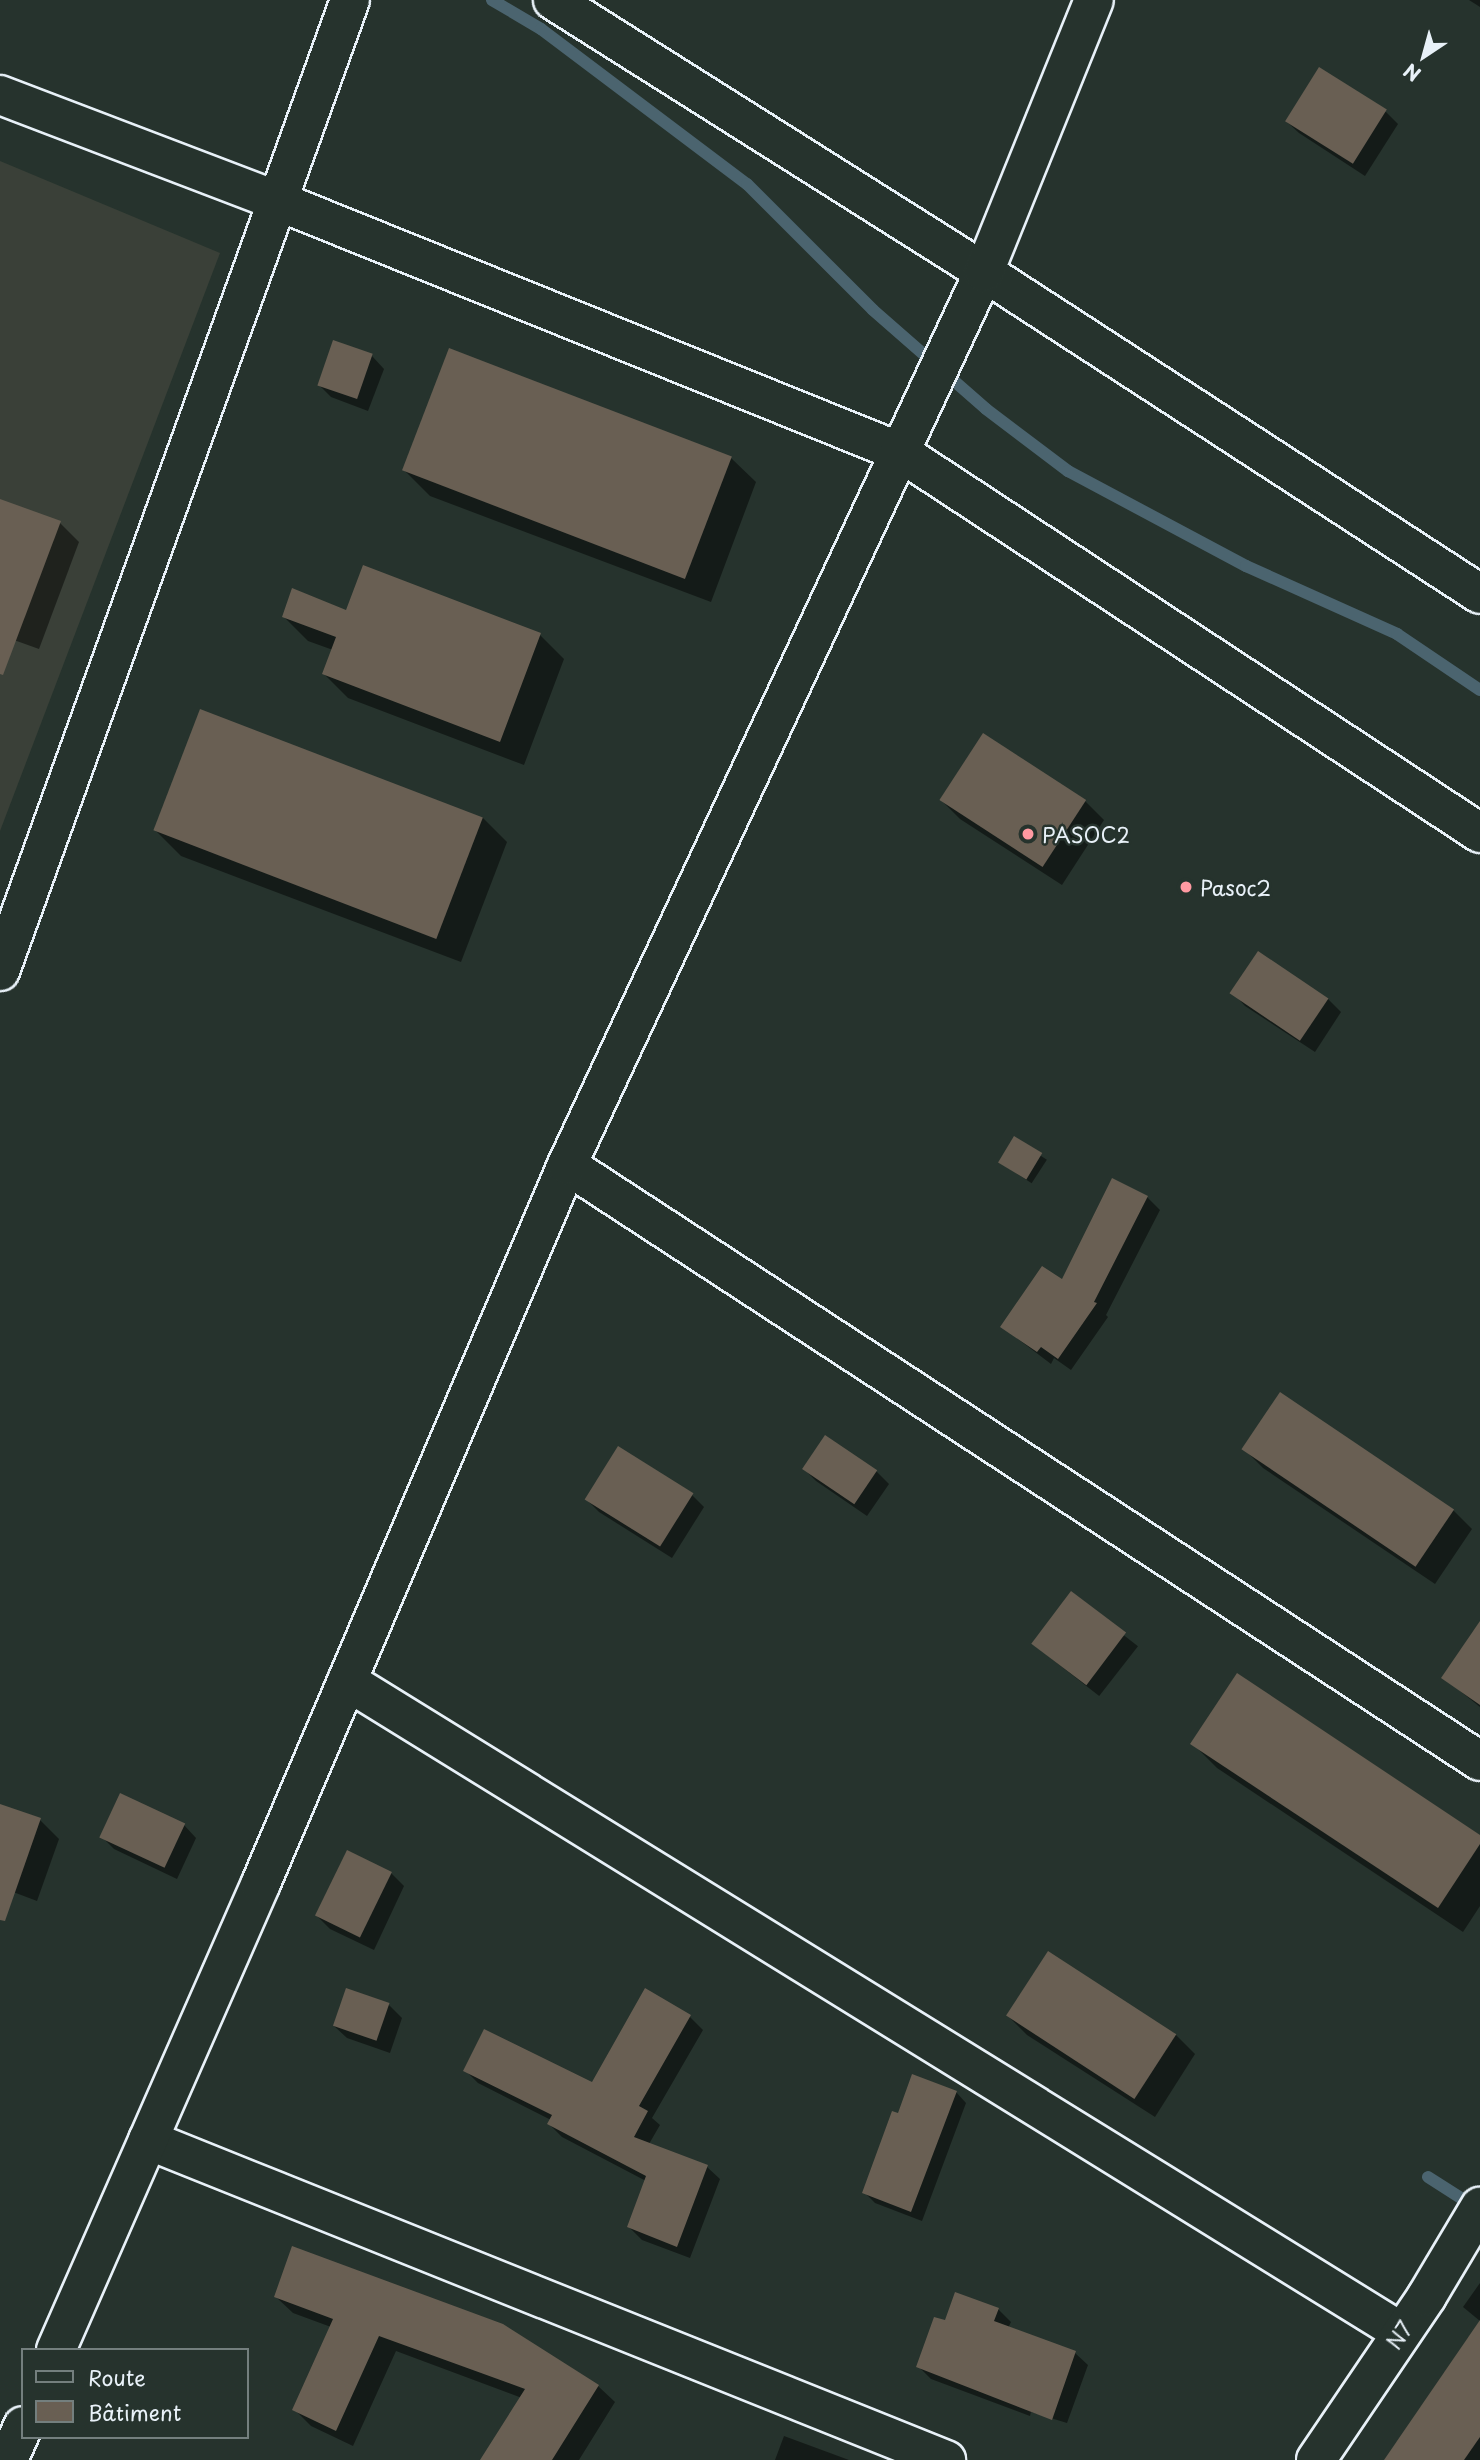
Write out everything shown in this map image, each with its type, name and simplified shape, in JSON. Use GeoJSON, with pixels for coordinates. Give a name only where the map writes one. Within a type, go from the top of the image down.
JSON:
{"type":"FeatureCollection","features":[{"type":"Feature","properties":{"kind":"street"},"geometry":{"type":"LineString","coordinates":[[0,971],[350,0]]}},
{"type":"Feature","properties":{"kind":"street"},"geometry":{"type":"LineString","coordinates":[[553,0],[984,272],[1480,594]]}},
{"type":"Feature","properties":{"kind":"street"},"geometry":{"type":"LineString","coordinates":[[57,2348],[568,1165],[984,272],[1094,0]]}},
{"type":"Feature","properties":{"kind":"street"},"geometry":{"type":"LineString","coordinates":[[0,95],[278,201],[900,452],[1480,833]]}},
{"type":"Feature","properties":{"kind":"street"},"geometry":{"type":"LineString","coordinates":[[568,1165],[1480,1761]]}},
{"type":"Feature","properties":{"kind":"street"},"geometry":{"type":"LineString","coordinates":[[347,1681],[1401,2332]]}},
{"type":"Feature","properties":{"kind":"street"},"geometry":{"type":"LineString","coordinates":[[148,2140],[946,2460]]}},
{"type":"Feature","properties":{"kind":"street","name":"N7"},"geometry":{"type":"LineString","coordinates":[[1316,2460],[1427,2296],[1480,2207]]}},
{"type":"Feature","properties":{"kind":"street"},"geometry":{"type":"LineString","coordinates":[[8,2460],[21,2431]]}},
{"type":"Feature","properties":{"kind":"shaded area"},"geometry":{"type":"Polygon","coordinates":[[[0,161],[220,253],[0,831],[0,161]]]}},
{"type":"Feature","properties":{"kind":"building"},"geometry":{"type":"Polygon","coordinates":[[[1319,67],[1387,109],[1353,164],[1285,121],[1319,67]]]}},
{"type":"Feature","properties":{"kind":"building"},"geometry":{"type":"Polygon","coordinates":[[[333,340],[373,354],[357,399],[317,385],[333,340]]]}},
{"type":"Feature","properties":{"kind":"building"},"geometry":{"type":"Polygon","coordinates":[[[449,348],[732,457],[685,579],[402,470],[449,348]]]}},
{"type":"Feature","properties":{"kind":"building"},"geometry":{"type":"Polygon","coordinates":[[[0,499],[61,521],[3,675],[0,674],[0,499]]]}},
{"type":"Feature","properties":{"kind":"building"},"geometry":{"type":"Polygon","coordinates":[[[363,565],[541,633],[500,742],[322,674],[336,637],[282,617],[292,588],[346,610],[363,565]]]}},
{"type":"Feature","properties":{"kind":"building"},"geometry":{"type":"Polygon","coordinates":[[[200,709],[483,818],[436,939],[153,830],[200,709]]]}},
{"type":"Feature","properties":{"kind":"building","name":"PASOC2"},"geometry":{"type":"Polygon","coordinates":[[[983,733],[1086,800],[1043,867],[939,800],[983,733]]]}},
{"type":"Feature","properties":{"kind":"building"},"geometry":{"type":"Polygon","coordinates":[[[1258,951],[1328,999],[1300,1041],[1229,993],[1258,951]]]}},
{"type":"Feature","properties":{"kind":"building"},"geometry":{"type":"Polygon","coordinates":[[[1014,1136],[1042,1153],[1026,1180],[998,1163],[1014,1136]]]}},
{"type":"Feature","properties":{"kind":"building"},"geometry":{"type":"Polygon","coordinates":[[[1112,1178],[1148,1196],[1094,1302],[1097,1303],[1058,1359],[1041,1347],[1037,1352],[1000,1327],[1042,1266],[1062,1279],[1112,1178]]]}},
{"type":"Feature","properties":{"kind":"building"},"geometry":{"type":"Polygon","coordinates":[[[1280,1392],[1454,1509],[1416,1567],[1241,1449],[1280,1392]]]}},
{"type":"Feature","properties":{"kind":"building"},"geometry":{"type":"Polygon","coordinates":[[[825,1435],[877,1470],[854,1504],[802,1469],[825,1435]]]}},
{"type":"Feature","properties":{"kind":"building"},"geometry":{"type":"Polygon","coordinates":[[[618,1446],[693,1493],[660,1547],[585,1499],[618,1446]]]}},
{"type":"Feature","properties":{"kind":"building"},"geometry":{"type":"Polygon","coordinates":[[[1071,1591],[1126,1633],[1086,1685],[1031,1644],[1071,1591]]]}},
{"type":"Feature","properties":{"kind":"building"},"geometry":{"type":"Polygon","coordinates":[[[1480,1621],[1480,1705],[1441,1678],[1480,1621]]]}},
{"type":"Feature","properties":{"kind":"building"},"geometry":{"type":"Polygon","coordinates":[[[1237,1673],[1480,1835],[1480,1844],[1438,1908],[1190,1744],[1237,1673]]]}},
{"type":"Feature","properties":{"kind":"building"},"geometry":{"type":"Polygon","coordinates":[[[120,1793],[185,1823],[165,1868],[99,1837],[120,1793]]]}},
{"type":"Feature","properties":{"kind":"building"},"geometry":{"type":"Polygon","coordinates":[[[0,1804],[41,1818],[5,1921],[0,1920],[0,1804]]]}},
{"type":"Feature","properties":{"kind":"building"},"geometry":{"type":"Polygon","coordinates":[[[347,1850],[392,1872],[360,1938],[315,1916],[347,1850]]]}},
{"type":"Feature","properties":{"kind":"building"},"geometry":{"type":"Polygon","coordinates":[[[1048,1951],[1176,2034],[1134,2099],[1006,2016],[1048,1951]]]}},
{"type":"Feature","properties":{"kind":"building"},"geometry":{"type":"Polygon","coordinates":[[[346,1988],[389,2003],[376,2041],[333,2026],[346,1988]]]}},
{"type":"Feature","properties":{"kind":"building"},"geometry":{"type":"Polygon","coordinates":[[[645,1988],[691,2015],[639,2106],[648,2111],[634,2137],[708,2165],[677,2247],[627,2227],[646,2176],[547,2124],[552,2115],[463,2071],[484,2029],[592,2082],[645,1988]]]}},
{"type":"Feature","properties":{"kind":"building"},"geometry":{"type":"Polygon","coordinates":[[[912,2074],[957,2091],[911,2212],[862,2193],[892,2111],[898,2113],[912,2074]]]}},
{"type":"Feature","properties":{"kind":"building"},"geometry":{"type":"Polygon","coordinates":[[[292,2246],[503,2324],[599,2385],[552,2460],[480,2460],[525,2389],[379,2336],[336,2431],[292,2410],[333,2319],[274,2297],[292,2246]]]}},
{"type":"Feature","properties":{"kind":"building"},"geometry":{"type":"Polygon","coordinates":[[[955,2292],[999,2308],[994,2321],[1076,2351],[1052,2420],[916,2367],[934,2317],[945,2320],[955,2292]]]}},
{"type":"Feature","properties":{"kind":"building"},"geometry":{"type":"Polygon","coordinates":[[[1480,2320],[1480,2437],[1464,2460],[1384,2460],[1480,2320]]]}},
{"type":"Feature","properties":{"kind":"waterway"},"geometry":{"type":"LineString","coordinates":[[492,0],[541,29],[747,184],[873,310],[986,409],[1068,471],[1246,566],[1397,634],[1480,690]]}},
{"type":"Feature","properties":{"kind":"waterway"},"geometry":{"type":"LineString","coordinates":[[1428,2177],[1475,2207]]}},
{"type":"Feature","properties":{"kind":"place","name":"PASOC2"},"geometry":{"type":"Point","coordinates":[1028,834]}},
{"type":"Feature","properties":{"kind":"place","name":"Pasoc2"},"geometry":{"type":"Point","coordinates":[1186,887]}}]}
